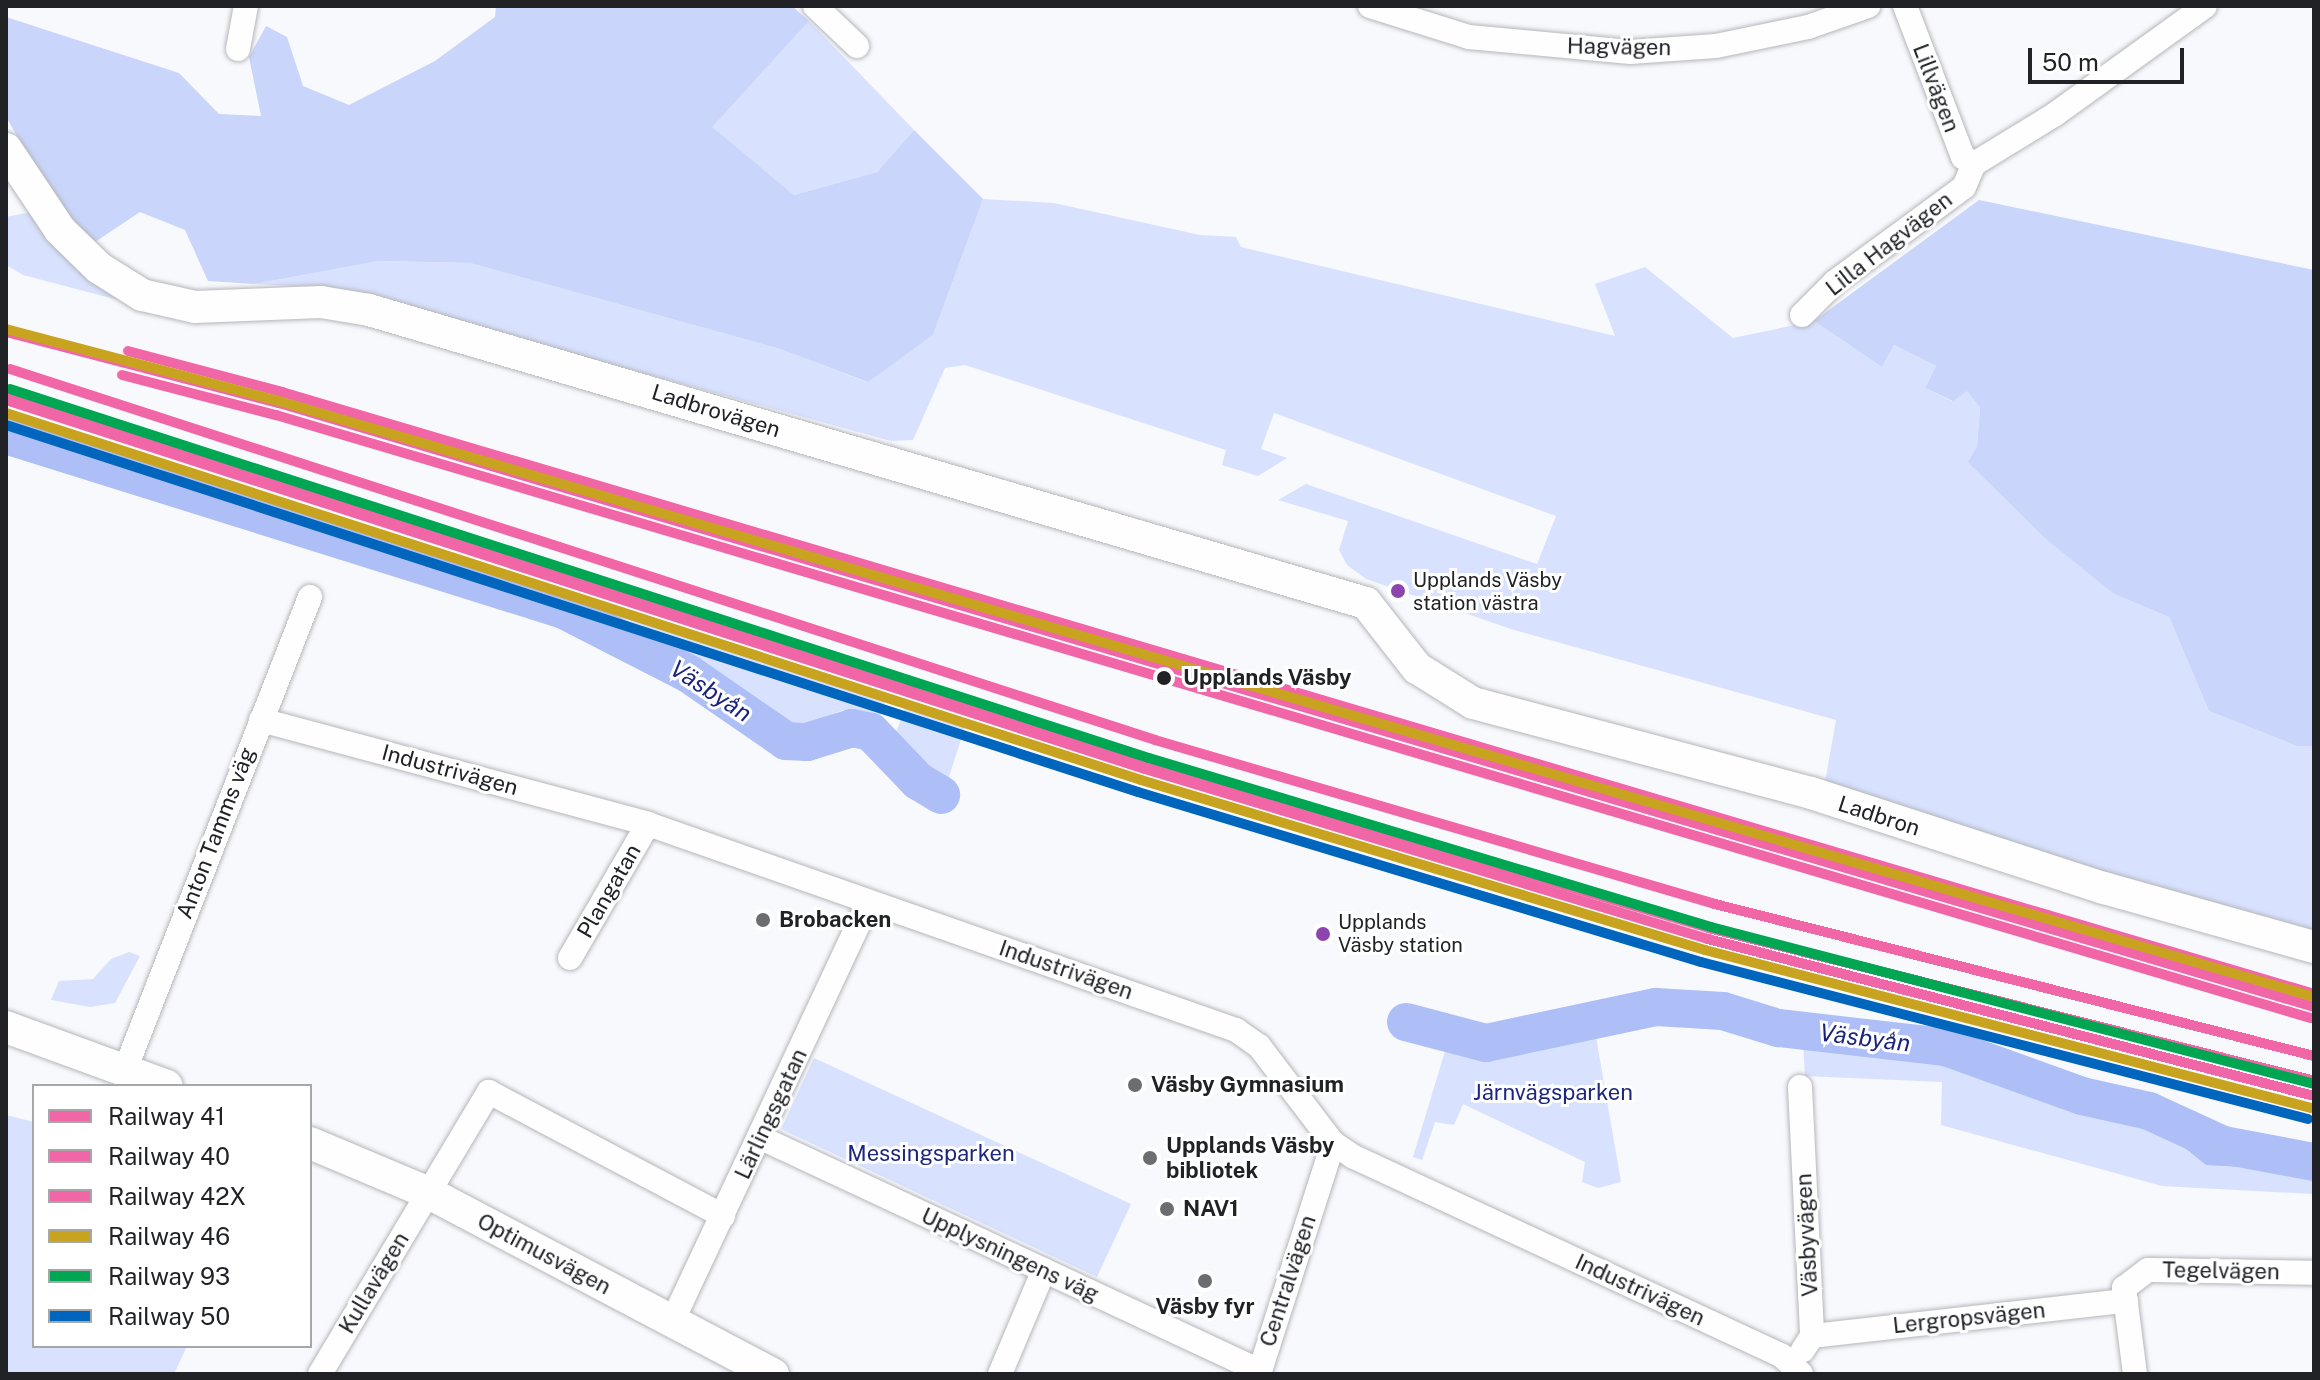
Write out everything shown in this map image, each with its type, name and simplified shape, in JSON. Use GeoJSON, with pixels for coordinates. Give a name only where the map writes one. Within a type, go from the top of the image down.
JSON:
{"type":"FeatureCollection","features":[{"type":"Feature","properties":{"kind":"street"},"geometry":{"type":"LineString","coordinates":[[238,49],[246,6]]}},
{"type":"Feature","properties":{"kind":"street"},"geometry":{"type":"LineString","coordinates":[[815,6],[857,46]]}},
{"type":"Feature","properties":{"kind":"street","name":"Hagvägen"},"geometry":{"type":"LineString","coordinates":[[1370,6],[1469,37],[1630,52],[1716,46],[1808,27],[1868,6]]}},
{"type":"Feature","properties":{"kind":"street","name":"Lillvägen"},"geometry":{"type":"LineString","coordinates":[[1905,6],[1963,157],[1974,164]]}},
{"type":"Feature","properties":{"kind":"street","name":"Lilla Hagvägen"},"geometry":{"type":"LineString","coordinates":[[1802,315],[1835,282],[1964,187],[1974,164],[2054,115],[2205,6]]}},
{"type":"Feature","properties":{"kind":"street","name":"Ladbrovägen"},"geometry":{"type":"LineString","coordinates":[[6,149],[60,230],[99,268],[142,295],[195,307],[321,302],[369,310],[1366,603],[1417,668],[1444,688]]}},
{"type":"Feature","properties":{"kind":"street","name":"Anton Tamms väg"},"geometry":{"type":"LineString","coordinates":[[125,1070],[310,597]]}},
{"type":"Feature","properties":{"kind":"street","name":"Ladbron"},"geometry":{"type":"LineString","coordinates":[[1444,688],[1473,703],[1811,793],[2104,888],[2314,947]]}},
{"type":"Feature","properties":{"kind":"street","name":"Industrivägen"},"geometry":{"type":"LineString","coordinates":[[261,720],[648,824],[868,904],[1236,1030],[1259,1046],[1333,1143],[1797,1370]]}},
{"type":"Feature","properties":{"kind":"street","name":"Plangatan"},"geometry":{"type":"LineString","coordinates":[[570,958],[648,824]]}},
{"type":"Feature","properties":{"kind":"street","name":"Lärlingsgatan"},"geometry":{"type":"LineString","coordinates":[[672,1322],[761,1138],[868,904]]}},
{"type":"Feature","properties":{"kind":"street"},"geometry":{"type":"LineString","coordinates":[[6,1027],[75,1054]]}},
{"type":"Feature","properties":{"kind":"street"},"geometry":{"type":"LineString","coordinates":[[6,1034],[162,1084]]}},
{"type":"Feature","properties":{"kind":"street","name":"Väsbyvägen"},"geometry":{"type":"LineString","coordinates":[[1800,1087],[1812,1336]]}},
{"type":"Feature","properties":{"kind":"street"},"geometry":{"type":"LineString","coordinates":[[429,1193],[489,1092],[723,1216]]}},
{"type":"Feature","properties":{"kind":"street","name":"Upplysningens väg"},"geometry":{"type":"LineString","coordinates":[[761,1138],[1260,1373]]}},
{"type":"Feature","properties":{"kind":"street","name":"Centralvägen"},"geometry":{"type":"LineString","coordinates":[[1260,1373],[1333,1143]]}},
{"type":"Feature","properties":{"kind":"street","name":"Optimusvägen"},"geometry":{"type":"LineString","coordinates":[[312,1144],[429,1193],[773,1374]]}},
{"type":"Feature","properties":{"kind":"street","name":"Kullavägen"},"geometry":{"type":"LineString","coordinates":[[320,1374],[429,1193]]}},
{"type":"Feature","properties":{"kind":"street"},"geometry":{"type":"LineString","coordinates":[[1000,1374],[1044,1270]]}},
{"type":"Feature","properties":{"kind":"street","name":"Tegelvägen"},"geometry":{"type":"LineString","coordinates":[[2126,1301],[2124,1288],[2148,1270],[2314,1273]]}},
{"type":"Feature","properties":{"kind":"street"},"geometry":{"type":"LineString","coordinates":[[2126,1301],[2135,1374]]}},
{"type":"Feature","properties":{"kind":"street","name":"Lergropsvägen"},"geometry":{"type":"LineString","coordinates":[[1812,1336],[2126,1301]]}},
{"type":"Feature","properties":{"kind":"street"},"geometry":{"type":"LineString","coordinates":[[1797,1370],[1812,1336]]}},
{"type":"Feature","properties":{"kind":"green space"},"geometry":{"type":"Polygon","coordinates":[[[809,21],[914,130],[877,172],[794,195],[711,127],[809,21]]]}},
{"type":"Feature","properties":{"kind":"green space"},"geometry":{"type":"Polygon","coordinates":[[[983,199],[1054,203],[1200,235],[1236,237],[1241,247],[1615,336],[1595,284],[1645,267],[1733,338],[1814,321],[1882,367],[1894,345],[1936,366],[1925,388],[1952,401],[1967,390],[1980,406],[1977,447],[2014,506],[2114,594],[2169,617],[2209,711],[2297,746],[2314,746],[2314,932],[2086,867],[1825,782],[1836,720],[1514,630],[1366,579],[1347,565],[1339,550],[1348,521],[1278,500],[1306,484],[1537,564],[1556,516],[1274,413],[1261,449],[1287,458],[1258,476],[1222,465],[1226,450],[965,365],[945,368],[913,440],[891,441],[332,288],[254,284],[379,261],[470,263],[780,349],[867,382],[933,335],[983,199]]]}},
{"type":"Feature","properties":{"kind":"green space"},"geometry":{"type":"Polygon","coordinates":[[[31,212],[122,301],[23,275],[6,265],[6,217],[31,212]]]}},
{"type":"Feature","properties":{"kind":"green space"},"geometry":{"type":"Polygon","coordinates":[[[583,603],[885,701],[879,721],[843,710],[801,726],[786,726],[699,660],[583,603]]]}},
{"type":"Feature","properties":{"kind":"green space"},"geometry":{"type":"Polygon","coordinates":[[[905,708],[965,727],[947,783],[894,738],[905,708]]]}},
{"type":"Feature","properties":{"kind":"green space"},"geometry":{"type":"Polygon","coordinates":[[[129,952],[140,956],[115,1003],[90,1007],[51,1000],[59,981],[93,979],[111,959],[129,952]]]}},
{"type":"Feature","properties":{"kind":"green space","name":"Järnvägsparken"},"geometry":{"type":"Polygon","coordinates":[[[1595,1031],[1621,1182],[1598,1188],[1582,1182],[1585,1162],[1463,1104],[1454,1125],[1435,1122],[1422,1160],[1413,1157],[1445,1051],[1499,1057],[1595,1031]]]}},
{"type":"Feature","properties":{"kind":"green space"},"geometry":{"type":"Polygon","coordinates":[[[1803,1042],[1944,1056],[2081,1106],[2146,1118],[2168,1138],[2314,1171],[2314,1194],[2162,1186],[1941,1125],[1942,1082],[1805,1076],[1803,1042]]]}},
{"type":"Feature","properties":{"kind":"green space","name":"Messingsparken"},"geometry":{"type":"Polygon","coordinates":[[[814,1058],[1131,1204],[1097,1277],[781,1129],[814,1058]]]}},
{"type":"Feature","properties":{"kind":"green space"},"geometry":{"type":"Polygon","coordinates":[[[6,1115],[32,1122],[32,1348],[186,1348],[174,1374],[6,1374],[6,1115]]]}},
{"type":"Feature","properties":{"kind":"shaded area"},"geometry":{"type":"Polygon","coordinates":[[[496,6],[792,6],[809,21],[712,127],[794,195],[877,172],[914,130],[983,199],[933,335],[868,382],[780,349],[470,263],[379,261],[254,284],[208,281],[185,230],[140,212],[95,242],[58,206],[6,117],[6,17],[179,73],[219,114],[261,116],[249,57],[266,26],[287,37],[303,86],[349,105],[435,61],[495,17],[496,6]]]}},
{"type":"Feature","properties":{"kind":"shaded area"},"geometry":{"type":"Polygon","coordinates":[[[1979,200],[2314,270],[2314,746],[2297,746],[2209,711],[2169,617],[2114,594],[2046,539],[1968,462],[1977,447],[1980,407],[1967,391],[1953,401],[1925,388],[1936,366],[1894,345],[1882,367],[1814,321],[1979,200]]]}},
{"type":"Feature","properties":{"kind":"shaded area"},"geometry":{"type":"Polygon","coordinates":[[[2178,1113],[2243,1133],[2314,1146],[2314,1171],[2206,1165],[2164,1131],[2178,1113]]]}},
{"type":"Feature","properties":{"kind":"waterway","name":"Väsbyån"},"geometry":{"type":"LineString","coordinates":[[6,435],[564,610],[689,674],[786,741],[807,742],[852,728],[871,732],[918,781],[941,795]]}},
{"type":"Feature","properties":{"kind":"waterway","name":"Väsbyån"},"geometry":{"type":"LineString","coordinates":[[1406,1022],[1486,1043],[1656,1007],[1723,1011],[1778,1028],[1946,1047],[2082,1096],[2149,1111],[2223,1145],[2314,1162]]}},
{"type":"Feature","properties":{"kind":"rail line","name":"46"},"geometry":{"type":"LineString","coordinates":[[6,329],[282,402],[2311,996]]}},
{"type":"Feature","properties":{"kind":"rail line","name":"41"},"geometry":{"type":"LineString","coordinates":[[6,332],[279,403],[2314,1007]]}},
{"type":"Feature","properties":{"kind":"rail line","name":"42X"},"geometry":{"type":"LineString","coordinates":[[128,351],[282,392],[2314,994]]}},
{"type":"Feature","properties":{"kind":"rail line","name":"42X"},"geometry":{"type":"LineString","coordinates":[[10,369],[1155,740],[1715,904],[2314,1056]]}},
{"type":"Feature","properties":{"kind":"rail line","name":"40"},"geometry":{"type":"LineString","coordinates":[[122,375],[276,415],[2311,1018]]}},
{"type":"Feature","properties":{"kind":"rail line","name":"93"},"geometry":{"type":"LineString","coordinates":[[10,389],[1149,758],[1711,927],[2314,1084]]}},
{"type":"Feature","properties":{"kind":"rail line","name":"40"},"geometry":{"type":"LineString","coordinates":[[6,393],[1148,763],[1709,928],[2311,1080]]}},
{"type":"Feature","properties":{"kind":"rail line","name":"41"},"geometry":{"type":"LineString","coordinates":[[6,400],[1145,769],[1708,939],[2314,1096]]}},
{"type":"Feature","properties":{"kind":"rail line","name":"46"},"geometry":{"type":"LineString","coordinates":[[6,413],[1141,780],[1705,950],[2311,1108]]}},
{"type":"Feature","properties":{"kind":"rail line","name":"50"},"geometry":{"type":"LineString","coordinates":[[6,425],[1138,792],[1701,962],[2308,1119]]}},
{"type":"Feature","properties":{"kind":"place","name":"Upplands Väsby station västra"},"geometry":{"type":"Point","coordinates":[1398,591]}},
{"type":"Feature","properties":{"kind":"place","name":"Upplands Väsby"},"geometry":{"type":"Point","coordinates":[1164,678]}},
{"type":"Feature","properties":{"kind":"place","name":"Brobacken"},"geometry":{"type":"Point","coordinates":[763,920]}},
{"type":"Feature","properties":{"kind":"place","name":"Upplands Väsby station"},"geometry":{"type":"Point","coordinates":[1323,934]}},
{"type":"Feature","properties":{"kind":"place","name":"Väsby Gymnasium"},"geometry":{"type":"Point","coordinates":[1135,1085]}},
{"type":"Feature","properties":{"kind":"place","name":"Upplands Väsby bibliotek"},"geometry":{"type":"Point","coordinates":[1150,1158]}},
{"type":"Feature","properties":{"kind":"place","name":"NAV1"},"geometry":{"type":"Point","coordinates":[1167,1209]}},
{"type":"Feature","properties":{"kind":"place","name":"Väsby fyr"},"geometry":{"type":"Point","coordinates":[1205,1281]}}]}
